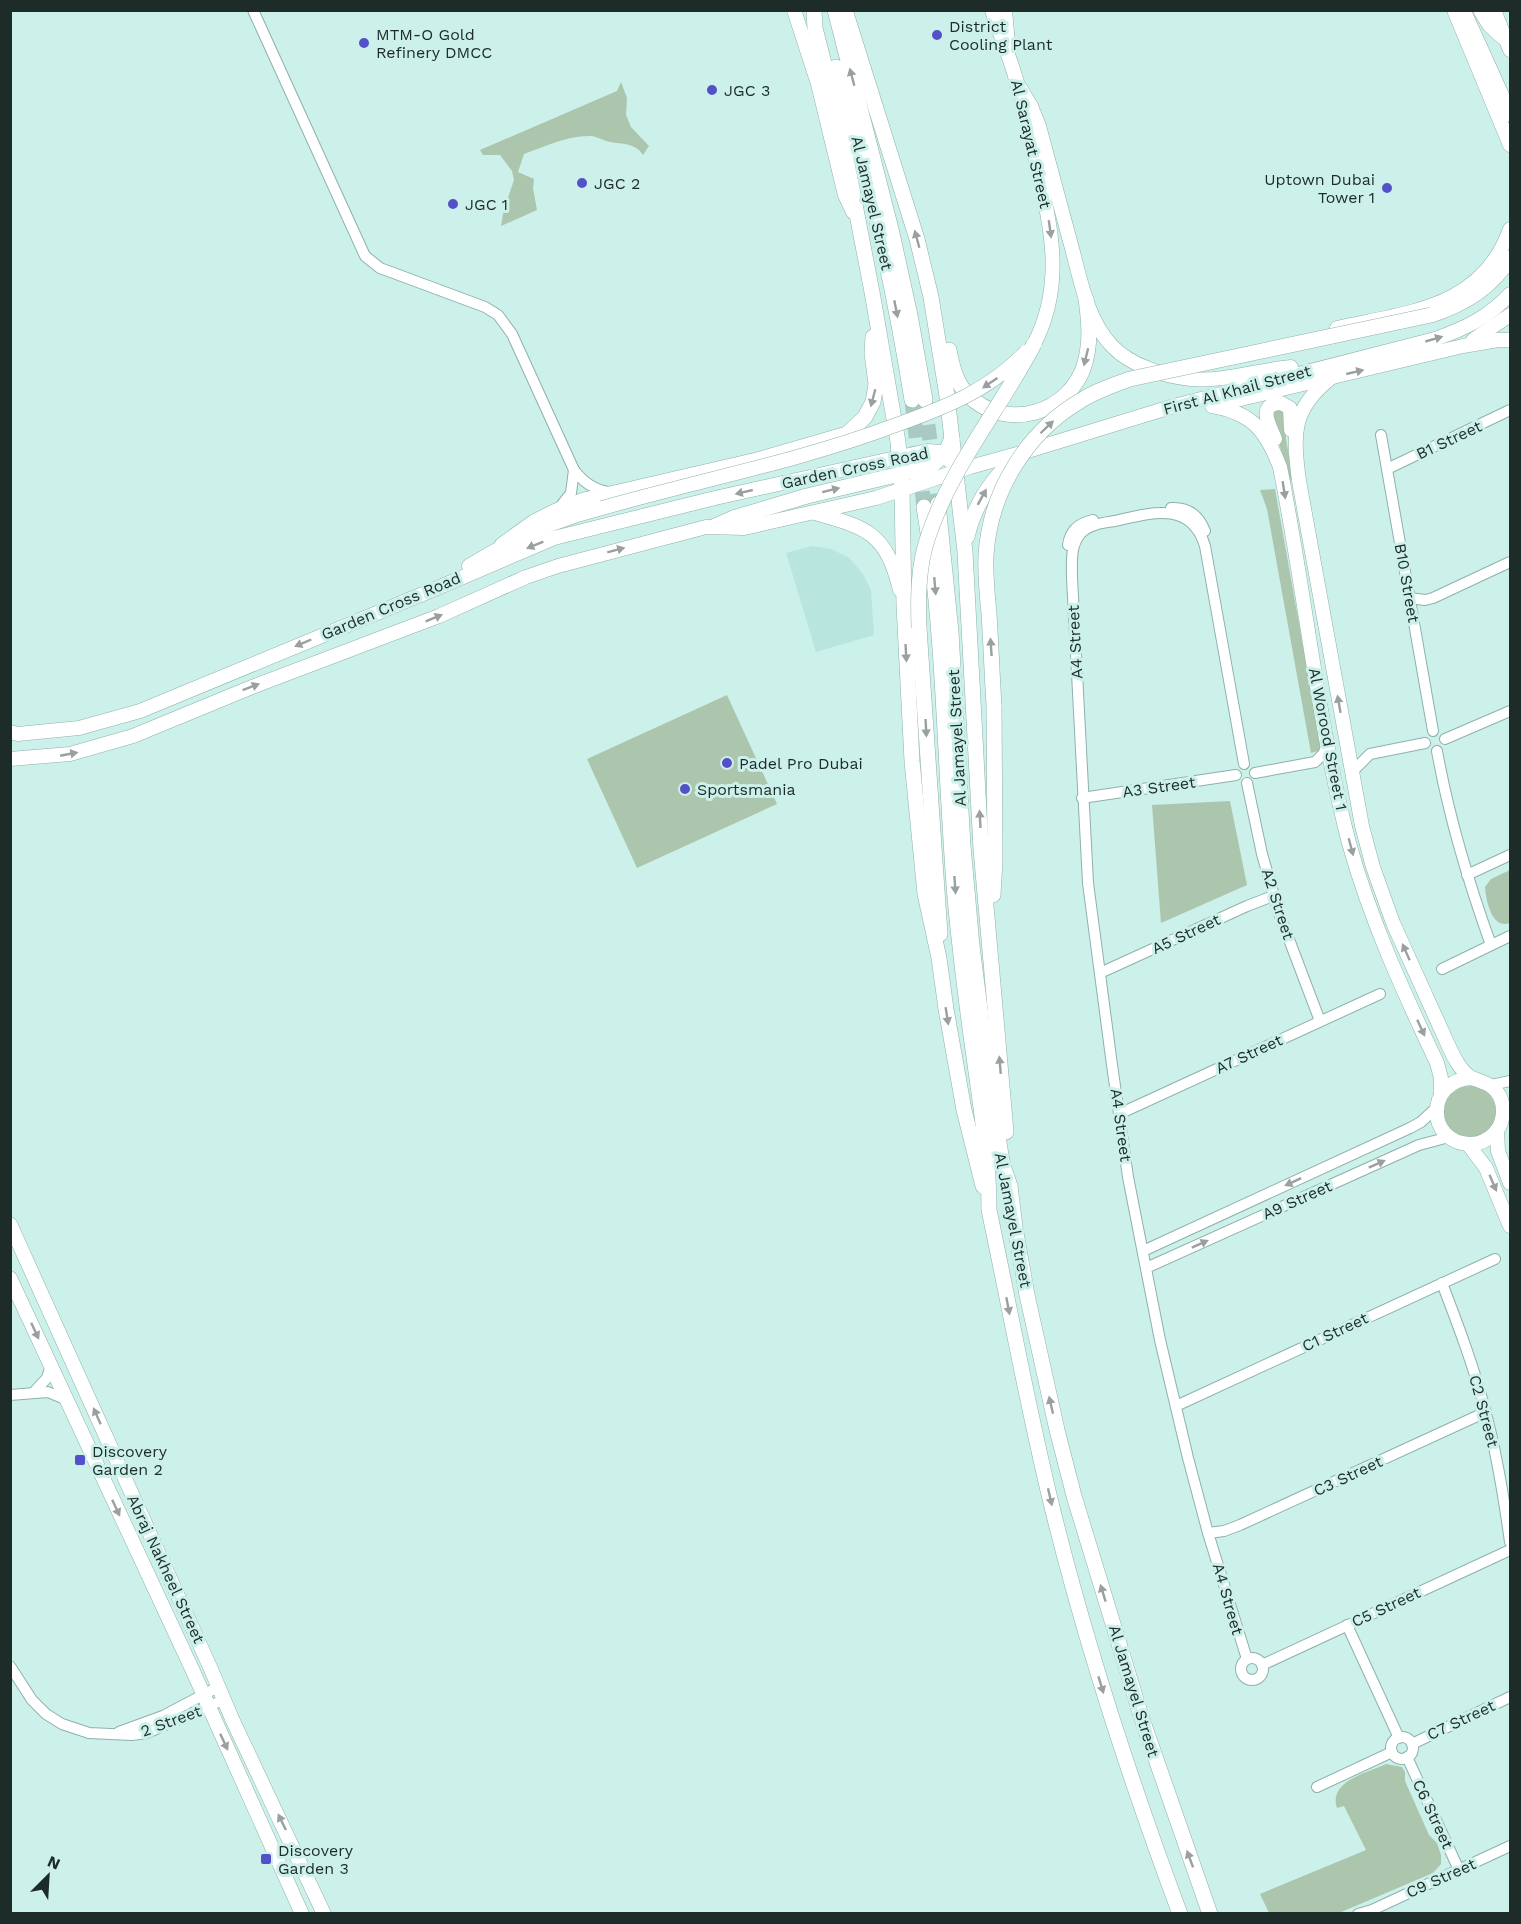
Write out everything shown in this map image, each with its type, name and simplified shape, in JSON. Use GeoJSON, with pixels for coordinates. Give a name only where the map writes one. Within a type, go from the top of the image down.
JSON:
{"type":"FeatureCollection","features":[{"type":"Feature","properties":{"kind":"main road"},"geometry":{"type":"LineString","coordinates":[[794,10],[818,84],[845,195],[856,218]]}},
{"type":"Feature","properties":{"kind":"main road","name":"Al Jamayel Street"},"geometry":{"type":"LineString","coordinates":[[814,11],[823,24],[864,165],[918,400],[910,315],[884,196],[835,10]]}},
{"type":"Feature","properties":{"kind":"main road"},"geometry":{"type":"LineString","coordinates":[[845,10],[915,229],[934,316],[952,436],[965,552],[981,837],[1010,1186]]}},
{"type":"Feature","properties":{"kind":"main road","name":"Al Sarayat Street"},"geometry":{"type":"LineString","coordinates":[[992,10],[1018,86],[1049,221],[1053,281],[1046,317],[1034,344]]}},
{"type":"Feature","properties":{"kind":"main road"},"geometry":{"type":"LineString","coordinates":[[1005,10],[1008,24],[1008,52]]}},
{"type":"Feature","properties":{"kind":"main road"},"geometry":{"type":"LineString","coordinates":[[1454,10],[1510,145]]}},
{"type":"Feature","properties":{"kind":"main road"},"geometry":{"type":"LineString","coordinates":[[1463,10],[1510,114]]}},
{"type":"Feature","properties":{"kind":"main road"},"geometry":{"type":"LineString","coordinates":[[1480,10],[1489,25],[1508,45]]}},
{"type":"Feature","properties":{"kind":"main road"},"geometry":{"type":"LineString","coordinates":[[1494,10],[1508,45]]}},
{"type":"Feature","properties":{"kind":"main road"},"geometry":{"type":"LineString","coordinates":[[814,11],[815,28],[839,122],[877,320],[900,466],[904,605],[916,810],[928,916],[939,958],[962,1100],[989,1210]]}},
{"type":"Feature","properties":{"kind":"main road"},"geometry":{"type":"LineString","coordinates":[[1018,86],[1031,105],[1039,126],[1086,299],[1102,335],[1113,347],[1132,361],[1181,377],[1206,379],[1286,368],[1318,368]]}},
{"type":"Feature","properties":{"kind":"main road"},"geometry":{"type":"LineString","coordinates":[[1153,369],[1429,307],[1448,300],[1467,289],[1483,275],[1496,259],[1510,230]]}},
{"type":"Feature","properties":{"kind":"main road"},"geometry":{"type":"LineString","coordinates":[[988,919],[995,875],[994,705],[986,555],[989,530],[999,497],[1018,459],[1053,421],[1080,401],[1105,388],[1130,380],[1431,315],[1452,308],[1473,297],[1491,283],[1510,258]]}},
{"type":"Feature","properties":{"kind":"main road","name":"First Al Khail Street"},"geometry":{"type":"LineString","coordinates":[[956,472],[1133,418],[1435,339],[1461,330],[1484,317],[1510,294]]}},
{"type":"Feature","properties":{"kind":"main road"},"geometry":{"type":"LineString","coordinates":[[934,316],[945,337],[957,379],[968,395],[983,406],[1001,414],[1022,415],[1043,411],[1062,400],[1075,384],[1085,365],[1089,344],[1086,299]]}},
{"type":"Feature","properties":{"kind":"main road"},"geometry":{"type":"LineString","coordinates":[[1463,346],[1483,335],[1510,315]]}},
{"type":"Feature","properties":{"kind":"main road"},"geometry":{"type":"LineString","coordinates":[[435,589],[502,546],[523,529],[555,511],[584,500],[757,460],[847,434],[865,417],[873,402],[876,384],[872,346],[877,320]]}},
{"type":"Feature","properties":{"kind":"main road"},"geometry":{"type":"LineString","coordinates":[[1133,418],[1166,416],[1463,346],[1510,340]]}},
{"type":"Feature","properties":{"kind":"main road"},"geometry":{"type":"LineString","coordinates":[[502,546],[551,523],[816,453],[924,415],[966,398],[985,387],[1003,374],[1034,344]]}},
{"type":"Feature","properties":{"kind":"main road"},"geometry":{"type":"LineString","coordinates":[[939,958],[940,930],[919,628],[919,583],[922,560],[927,538],[944,496],[1034,344]]}},
{"type":"Feature","properties":{"kind":"main road","name":"Al Worood Street 1"},"geometry":{"type":"LineString","coordinates":[[1332,377],[1314,393],[1301,412],[1296,423],[1295,436],[1298,470],[1351,773],[1367,847],[1394,923],[1449,1049],[1458,1064],[1472,1078],[1491,1085]]}},
{"type":"Feature","properties":{"kind":"main road"},"geometry":{"type":"LineString","coordinates":[[1280,466],[1276,442],[1266,418],[1268,409],[1276,403],[1286,405],[1291,413],[1292,450],[1298,470]]}},
{"type":"Feature","properties":{"kind":"main road","name":"Al Worood Street 1"},"geometry":{"type":"LineString","coordinates":[[1212,406],[1238,412],[1259,427],[1268,437],[1280,466],[1334,778],[1350,843],[1370,908],[1394,969],[1437,1063],[1441,1078],[1439,1100],[1441,1127],[1449,1137]]}},
{"type":"Feature","properties":{"kind":"main road"},"geometry":{"type":"LineString","coordinates":[[715,526],[733,518],[900,466],[930,467],[945,454],[952,436]]}},
{"type":"Feature","properties":{"kind":"main road"},"geometry":{"type":"LineString","coordinates":[[965,552],[973,514],[985,490],[1007,464],[1021,453]]}},
{"type":"Feature","properties":{"kind":"main road","name":"Garden Cross Road"},"geometry":{"type":"LineString","coordinates":[[10,759],[70,754],[133,736],[252,687],[439,616],[542,571],[622,548],[715,526],[744,528],[876,498],[956,472],[945,454]]}},
{"type":"Feature","properties":{"kind":"main road","name":"Garden Cross Road"},"geometry":{"type":"LineString","coordinates":[[13,734],[79,728],[140,711],[435,589],[522,550],[570,533],[900,466]]}},
{"type":"Feature","properties":{"kind":"main road","name":"Al Jamayel Street"},"geometry":{"type":"LineString","coordinates":[[1180,1914],[1127,1766],[1075,1595],[1032,1423],[989,1210],[990,1177],[956,908],[931,505],[951,632],[963,846],[972,946],[992,1103],[1003,1166],[1010,1186],[1015,1227],[1039,1351],[1074,1496],[1142,1719],[1210,1914]]}},
{"type":"Feature","properties":{"kind":"main road"},"geometry":{"type":"LineString","coordinates":[[813,513],[855,525],[872,534],[892,563],[904,605]]}},
{"type":"Feature","properties":{"kind":"main road"},"geometry":{"type":"LineString","coordinates":[[1439,1100],[1454,1082],[1472,1078]]}},
{"type":"Feature","properties":{"kind":"main road"},"geometry":{"type":"LineString","coordinates":[[1449,1137],[1468,1144],[1482,1142],[1497,1130],[1507,1110],[1491,1085]]}},
{"type":"Feature","properties":{"kind":"main road"},"geometry":{"type":"LineString","coordinates":[[1497,1130],[1498,1150],[1510,1184]]}},
{"type":"Feature","properties":{"kind":"main road"},"geometry":{"type":"LineString","coordinates":[[1468,1144],[1486,1168],[1510,1226]]}},
{"type":"Feature","properties":{"kind":"main road","name":"Abraj Nakheel Street"},"geometry":{"type":"LineString","coordinates":[[10,1224],[221,1693],[324,1914]]}},
{"type":"Feature","properties":{"kind":"main road","name":"Abraj Nakheel Street"},"geometry":{"type":"LineString","coordinates":[[10,1278],[302,1914]]}},
{"type":"Feature","properties":{"kind":"street"},"geometry":{"type":"LineString","coordinates":[[253,10],[365,256],[380,268],[478,304],[498,315],[512,334],[574,470],[595,488],[613,492]]}},
{"type":"Feature","properties":{"kind":"street","name":"B1 Street"},"geometry":{"type":"LineString","coordinates":[[1387,469],[1510,410]]}},
{"type":"Feature","properties":{"kind":"street","name":"B10 Street"},"geometry":{"type":"LineString","coordinates":[[1381,435],[1432,731]]}},
{"type":"Feature","properties":{"kind":"street"},"geometry":{"type":"LineString","coordinates":[[555,511],[570,493],[574,470]]}},
{"type":"Feature","properties":{"kind":"street","name":"A4 Street"},"geometry":{"type":"LineString","coordinates":[[1244,765],[1202,524],[1192,512],[1177,507],[1130,517],[1085,521],[1078,526],[1069,540],[1068,559],[1072,578],[1090,894],[1119,1114],[1128,1177],[1176,1406],[1208,1533],[1246,1659]]}},
{"type":"Feature","properties":{"kind":"street"},"geometry":{"type":"LineString","coordinates":[[1410,598],[1433,598],[1510,562]]}},
{"type":"Feature","properties":{"kind":"street"},"geometry":{"type":"LineString","coordinates":[[1445,739],[1510,711]]}},
{"type":"Feature","properties":{"kind":"street"},"geometry":{"type":"LineString","coordinates":[[1432,731],[1441,732],[1445,739],[1443,747],[1437,751],[1429,749],[1425,742],[1426,735],[1432,731]]}},
{"type":"Feature","properties":{"kind":"street"},"geometry":{"type":"LineString","coordinates":[[1346,743],[1353,749],[1370,754],[1425,742]]}},
{"type":"Feature","properties":{"kind":"street"},"geometry":{"type":"LineString","coordinates":[[1255,773],[1315,762],[1323,754],[1328,743]]}},
{"type":"Feature","properties":{"kind":"street"},"geometry":{"type":"LineString","coordinates":[[1437,751],[1448,809],[1491,945]]}},
{"type":"Feature","properties":{"kind":"street"},"geometry":{"type":"LineString","coordinates":[[1351,773],[1370,754]]}},
{"type":"Feature","properties":{"kind":"street"},"geometry":{"type":"LineString","coordinates":[[1315,762],[1334,778]]}},
{"type":"Feature","properties":{"kind":"street"},"geometry":{"type":"LineString","coordinates":[[1244,765],[1251,766],[1255,773],[1253,780],[1247,783],[1239,782],[1236,775],[1238,768],[1244,765]]}},
{"type":"Feature","properties":{"kind":"street","name":"A3 Street"},"geometry":{"type":"LineString","coordinates":[[1083,798],[1236,775]]}},
{"type":"Feature","properties":{"kind":"street","name":"A2 Street"},"geometry":{"type":"LineString","coordinates":[[1247,783],[1259,844],[1273,896],[1320,1021]]}},
{"type":"Feature","properties":{"kind":"street"},"geometry":{"type":"LineString","coordinates":[[1467,875],[1510,855]]}},
{"type":"Feature","properties":{"kind":"street","name":"A5 Street"},"geometry":{"type":"LineString","coordinates":[[1100,973],[1246,906],[1273,896]]}},
{"type":"Feature","properties":{"kind":"street"},"geometry":{"type":"LineString","coordinates":[[1442,969],[1510,936]]}},
{"type":"Feature","properties":{"kind":"street","name":"A7 Street"},"geometry":{"type":"LineString","coordinates":[[1119,1114],[1380,994]]}},
{"type":"Feature","properties":{"kind":"street"},"geometry":{"type":"LineString","coordinates":[[1491,1085],[1510,1082]]}},
{"type":"Feature","properties":{"kind":"street","name":"A9 Street"},"geometry":{"type":"LineString","coordinates":[[1143,1251],[1410,1128],[1421,1122],[1439,1100]]}},
{"type":"Feature","properties":{"kind":"street","name":"A9 Street"},"geometry":{"type":"LineString","coordinates":[[1146,1268],[1419,1144],[1449,1137]]}},
{"type":"Feature","properties":{"kind":"street","name":"C1 Street"},"geometry":{"type":"LineString","coordinates":[[1176,1406],[1495,1259]]}},
{"type":"Feature","properties":{"kind":"street","name":"C2 Street"},"geometry":{"type":"LineString","coordinates":[[1442,1283],[1486,1412],[1500,1476],[1510,1542]]}},
{"type":"Feature","properties":{"kind":"street"},"geometry":{"type":"LineString","coordinates":[[34,1393],[47,1378],[51,1365]]}},
{"type":"Feature","properties":{"kind":"street"},"geometry":{"type":"LineString","coordinates":[[10,1395],[48,1392],[67,1400]]}},
{"type":"Feature","properties":{"kind":"street","name":"C3 Street"},"geometry":{"type":"LineString","coordinates":[[1208,1533],[1224,1531],[1240,1525],[1486,1412]]}},
{"type":"Feature","properties":{"kind":"street","name":"C5 Street"},"geometry":{"type":"LineString","coordinates":[[1262,1665],[1510,1550]]}},
{"type":"Feature","properties":{"kind":"street"},"geometry":{"type":"LineString","coordinates":[[1347,1625],[1398,1738]]}},
{"type":"Feature","properties":{"kind":"street"},"geometry":{"type":"LineString","coordinates":[[1246,1659],[1255,1659],[1262,1665],[1259,1677],[1249,1679],[1243,1676],[1241,1669],[1246,1659]]}},
{"type":"Feature","properties":{"kind":"street","name":"2 Street"},"geometry":{"type":"LineString","coordinates":[[10,1666],[32,1700],[54,1720],[89,1733],[116,1733],[221,1693]]}},
{"type":"Feature","properties":{"kind":"street","name":"C7 Street"},"geometry":{"type":"LineString","coordinates":[[1412,1744],[1510,1697]]}},
{"type":"Feature","properties":{"kind":"street"},"geometry":{"type":"LineString","coordinates":[[1398,1738],[1406,1738],[1412,1744],[1413,1749],[1407,1757],[1399,1758],[1391,1753],[1392,1745],[1398,1738]]}},
{"type":"Feature","properties":{"kind":"street"},"geometry":{"type":"LineString","coordinates":[[1317,1787],[1391,1753]]}},
{"type":"Feature","properties":{"kind":"street","name":"C6 Street"},"geometry":{"type":"LineString","coordinates":[[1407,1757],[1459,1870]]}},
{"type":"Feature","properties":{"kind":"street","name":"C9 Street"},"geometry":{"type":"LineString","coordinates":[[1358,1914],[1369,1912],[1510,1846]]}},
{"type":"Feature","properties":{"kind":"shaded area"},"geometry":{"type":"Polygon","coordinates":[[[621,82],[627,98],[626,115],[631,127],[649,146],[643,155],[633,146],[592,136],[566,139],[524,154],[518,172],[534,179],[533,188],[537,210],[501,226],[514,180],[512,171],[500,155],[483,155],[480,150],[617,91],[621,82]]]}},
{"type":"Feature","properties":{"kind":"shaded area"},"geometry":{"type":"Polygon","coordinates":[[[1269,409],[1285,409],[1286,439],[1293,480],[1287,481],[1269,409]]]}},
{"type":"Feature","properties":{"kind":"shaded area"},"geometry":{"type":"Polygon","coordinates":[[[1275,489],[1316,719],[1323,740],[1321,750],[1311,753],[1267,509],[1260,490],[1275,489]]]}},
{"type":"Feature","properties":{"kind":"shaded area"},"geometry":{"type":"Polygon","coordinates":[[[812,546],[831,549],[848,557],[863,574],[871,590],[874,635],[816,652],[786,553],[812,546]]]}},
{"type":"Feature","properties":{"kind":"shaded area","name":"Sportsmania"},"geometry":{"type":"Polygon","coordinates":[[[727,695],[777,804],[637,868],[587,759],[727,695]]]}},
{"type":"Feature","properties":{"kind":"shaded area"},"geometry":{"type":"Polygon","coordinates":[[[1230,801],[1247,885],[1161,923],[1152,805],[1230,801]]]}},
{"type":"Feature","properties":{"kind":"shaded area"},"geometry":{"type":"Polygon","coordinates":[[[1510,870],[1510,923],[1504,924],[1494,918],[1491,913],[1485,887],[1491,879],[1510,870]]]}},
{"type":"Feature","properties":{"kind":"shaded area"},"geometry":{"type":"Polygon","coordinates":[[[1465,1086],[1475,1086],[1484,1090],[1492,1098],[1496,1112],[1492,1126],[1484,1134],[1475,1138],[1465,1138],[1456,1134],[1448,1126],[1444,1117],[1444,1107],[1448,1098],[1456,1090],[1465,1086]]]}},
{"type":"Feature","properties":{"kind":"shaded area"},"geometry":{"type":"Polygon","coordinates":[[[1386,1764],[1402,1767],[1405,1772],[1405,1781],[1429,1835],[1437,1843],[1441,1864],[1433,1873],[1339,1913],[1269,1913],[1260,1894],[1366,1850],[1344,1806],[1337,1808],[1336,1799],[1338,1791],[1351,1779],[1386,1764]]]}},
{"type":"Feature","properties":{"kind":"tunnel"},"geometry":{"type":"LineString","coordinates":[[912,400],[924,507]]}},
{"type":"Feature","properties":{"kind":"tunnel"},"geometry":{"type":"LineString","coordinates":[[925,402],[938,504]]}},
{"type":"Feature","properties":{"kind":"place","name":"District Cooling Plant"},"geometry":{"type":"Point","coordinates":[937,35]}},
{"type":"Feature","properties":{"kind":"place","name":"MTM-O Gold Refinery DMCC"},"geometry":{"type":"Point","coordinates":[364,43]}},
{"type":"Feature","properties":{"kind":"place","name":"JGC 3"},"geometry":{"type":"Point","coordinates":[712,90]}},
{"type":"Feature","properties":{"kind":"place","name":"JGC 2"},"geometry":{"type":"Point","coordinates":[582,183]}},
{"type":"Feature","properties":{"kind":"place","name":"Uptown Dubai Tower 1"},"geometry":{"type":"Point","coordinates":[1387,188]}},
{"type":"Feature","properties":{"kind":"place","name":"JGC 1"},"geometry":{"type":"Point","coordinates":[453,204]}},
{"type":"Feature","properties":{"kind":"place","name":"Padel Pro Dubai"},"geometry":{"type":"Point","coordinates":[727,763]}},
{"type":"Feature","properties":{"kind":"place","name":"Sportsmania"},"geometry":{"type":"Point","coordinates":[685,789]}},
{"type":"Feature","properties":{"kind":"place","name":"Discovery Garden 2"},"geometry":{"type":"Point","coordinates":[80,1460]}},
{"type":"Feature","properties":{"kind":"place","name":"Discovery Garden 3"},"geometry":{"type":"Point","coordinates":[266,1859]}}]}
